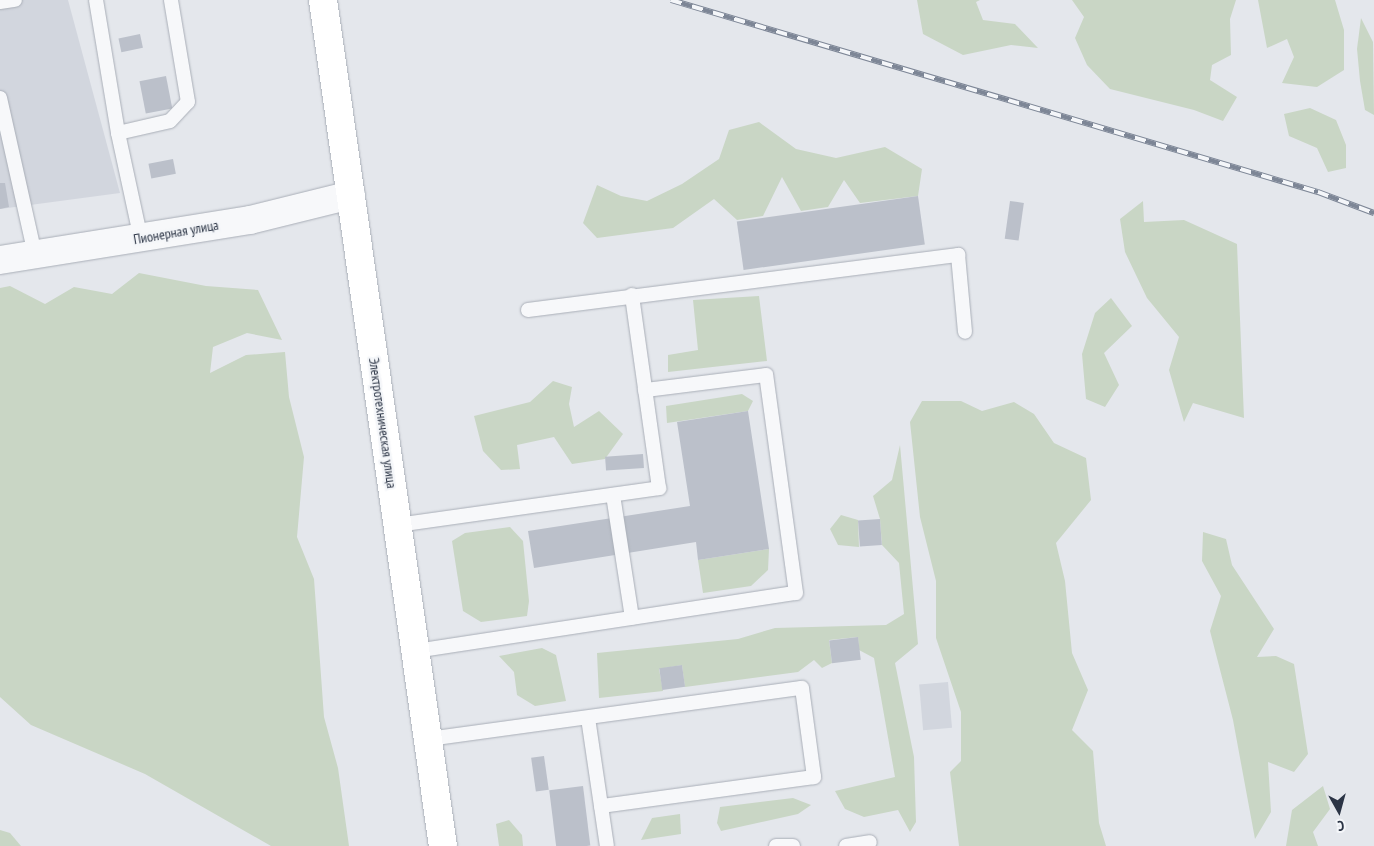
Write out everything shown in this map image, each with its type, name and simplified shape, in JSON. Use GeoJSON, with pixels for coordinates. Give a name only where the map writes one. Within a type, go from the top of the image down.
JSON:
{"type":"FeatureCollection","features":[{"type":"Feature","properties":{"kind":"main road","name":"Электротехническая улица"},"geometry":{"type":"LineString","coordinates":[[323,0],[443,846]]}},
{"type":"Feature","properties":{"kind":"street","name":"Пионерная улица"},"geometry":{"type":"LineString","coordinates":[[0,260],[250,220],[351,195]]}},
{"type":"Feature","properties":{"kind":"lane"},"geometry":{"type":"LineString","coordinates":[[0,2],[15,0]]}},
{"type":"Feature","properties":{"kind":"lane"},"geometry":{"type":"LineString","coordinates":[[96,0],[118,133],[141,238]]}},
{"type":"Feature","properties":{"kind":"lane"},"geometry":{"type":"LineString","coordinates":[[118,133],[170,121],[188,102],[171,0]]}},
{"type":"Feature","properties":{"kind":"lane"},"geometry":{"type":"LineString","coordinates":[[0,98],[35,254]]}},
{"type":"Feature","properties":{"kind":"lane"},"geometry":{"type":"LineString","coordinates":[[528,310],[632,295],[958,255],[965,332]]}},
{"type":"Feature","properties":{"kind":"lane"},"geometry":{"type":"LineString","coordinates":[[397,525],[659,488],[632,295]]}},
{"type":"Feature","properties":{"kind":"lane"},"geometry":{"type":"LineString","coordinates":[[415,651],[796,593],[766,375],[645,390]]}},
{"type":"Feature","properties":{"kind":"lane"},"geometry":{"type":"LineString","coordinates":[[613,495],[632,618]]}},
{"type":"Feature","properties":{"kind":"lane"},"geometry":{"type":"LineString","coordinates":[[428,740],[802,688],[814,777],[601,806]]}},
{"type":"Feature","properties":{"kind":"lane"},"geometry":{"type":"LineString","coordinates":[[588,718],[606,846]]}},
{"type":"Feature","properties":{"kind":"lane"},"geometry":{"type":"LineString","coordinates":[[846,846],[870,842]]}},
{"type":"Feature","properties":{"kind":"lane"},"geometry":{"type":"LineString","coordinates":[[776,846],[793,846]]}},
{"type":"Feature","properties":{"kind":"shaded area"},"geometry":{"type":"Polygon","coordinates":[[[0,0],[68,0],[120,193],[0,209],[0,0]]]}},
{"type":"Feature","properties":{"kind":"shaded area"},"geometry":{"type":"Polygon","coordinates":[[[948,682],[952,728],[923,730],[919,685],[948,682]]]}},
{"type":"Feature","properties":{"kind":"green space"},"geometry":{"type":"Polygon","coordinates":[[[917,0],[980,0],[976,2],[983,20],[1015,24],[1038,48],[1011,45],[963,55],[923,34],[917,0]]]}},
{"type":"Feature","properties":{"kind":"green space"},"geometry":{"type":"Polygon","coordinates":[[[1072,0],[1236,0],[1230,19],[1231,55],[1212,65],[1210,80],[1237,97],[1223,121],[1194,110],[1110,89],[1087,65],[1075,38],[1084,17],[1072,0]]]}},
{"type":"Feature","properties":{"kind":"green space"},"geometry":{"type":"Polygon","coordinates":[[[1258,0],[1335,0],[1344,30],[1344,70],[1317,87],[1282,83],[1294,57],[1287,39],[1267,48],[1258,0]]]}},
{"type":"Feature","properties":{"kind":"green space"},"geometry":{"type":"Polygon","coordinates":[[[1361,18],[1373,42],[1374,115],[1365,110],[1360,81],[1357,49],[1361,18]]]}},
{"type":"Feature","properties":{"kind":"green space"},"geometry":{"type":"Polygon","coordinates":[[[1310,108],[1336,120],[1346,145],[1346,168],[1328,172],[1317,148],[1289,136],[1284,114],[1310,108]]]}},
{"type":"Feature","properties":{"kind":"green space"},"geometry":{"type":"Polygon","coordinates":[[[759,122],[796,149],[836,158],[885,147],[922,169],[918,196],[860,203],[844,180],[828,207],[801,211],[782,177],[763,216],[737,220],[714,199],[673,228],[597,238],[583,223],[597,185],[621,196],[647,201],[682,184],[719,159],[729,130],[759,122]]]}},
{"type":"Feature","properties":{"kind":"green space"},"geometry":{"type":"Polygon","coordinates":[[[1143,201],[1144,222],[1184,220],[1237,244],[1244,418],[1193,403],[1184,422],[1169,370],[1179,337],[1147,298],[1125,252],[1120,219],[1143,201]]]}},
{"type":"Feature","properties":{"kind":"green space"},"geometry":{"type":"Polygon","coordinates":[[[139,273],[206,286],[258,290],[282,340],[247,333],[213,347],[210,373],[246,355],[285,352],[289,397],[304,457],[297,537],[314,579],[324,717],[338,768],[349,846],[271,846],[145,774],[31,725],[0,697],[0,288],[10,286],[45,304],[74,287],[112,294],[139,273]]]}},
{"type":"Feature","properties":{"kind":"green space"},"geometry":{"type":"Polygon","coordinates":[[[759,296],[767,361],[668,372],[668,355],[698,350],[693,300],[759,296]]]}},
{"type":"Feature","properties":{"kind":"green space"},"geometry":{"type":"Polygon","coordinates":[[[1111,298],[1132,326],[1104,353],[1119,385],[1105,407],[1086,399],[1082,354],[1095,313],[1111,298]]]}},
{"type":"Feature","properties":{"kind":"green space"},"geometry":{"type":"Polygon","coordinates":[[[553,381],[572,387],[569,404],[574,427],[599,411],[623,434],[605,459],[572,464],[554,437],[517,445],[520,469],[501,470],[483,451],[474,416],[530,402],[553,381]]]}},
{"type":"Feature","properties":{"kind":"green space"},"geometry":{"type":"Polygon","coordinates":[[[742,394],[753,401],[748,411],[667,423],[666,406],[742,394]]]}},
{"type":"Feature","properties":{"kind":"green space"},"geometry":{"type":"Polygon","coordinates":[[[922,401],[961,401],[982,411],[1014,402],[1034,414],[1054,443],[1086,458],[1091,500],[1056,543],[1065,581],[1072,653],[1088,690],[1072,730],[1093,751],[1099,823],[1106,846],[959,846],[950,772],[961,761],[961,712],[936,638],[936,581],[920,517],[910,422],[922,401]]]}},
{"type":"Feature","properties":{"kind":"green space"},"geometry":{"type":"Polygon","coordinates":[[[900,445],[918,644],[895,663],[914,757],[916,822],[910,832],[898,810],[864,817],[845,809],[835,791],[895,777],[874,658],[859,650],[858,637],[829,640],[832,663],[822,668],[814,660],[798,672],[685,687],[682,665],[659,669],[663,691],[599,698],[597,653],[738,639],[775,628],[886,625],[904,614],[899,563],[882,545],[880,519],[873,496],[892,480],[900,445]]]}},
{"type":"Feature","properties":{"kind":"green space"},"geometry":{"type":"Polygon","coordinates":[[[841,515],[858,520],[859,547],[838,545],[830,529],[841,515]]]}},
{"type":"Feature","properties":{"kind":"green space"},"geometry":{"type":"Polygon","coordinates":[[[510,527],[523,541],[529,601],[527,616],[481,622],[463,611],[452,541],[465,533],[510,527]]]}},
{"type":"Feature","properties":{"kind":"green space"},"geometry":{"type":"Polygon","coordinates":[[[1203,532],[1226,539],[1232,565],[1274,629],[1257,657],[1276,656],[1294,664],[1308,754],[1294,772],[1268,762],[1271,812],[1255,839],[1233,720],[1210,631],[1221,596],[1202,561],[1203,532]]]}},
{"type":"Feature","properties":{"kind":"green space"},"geometry":{"type":"Polygon","coordinates":[[[769,549],[768,570],[751,586],[703,593],[698,560],[769,549]]]}},
{"type":"Feature","properties":{"kind":"green space"},"geometry":{"type":"Polygon","coordinates":[[[542,648],[556,655],[566,701],[535,706],[517,695],[514,672],[499,656],[542,648]]]}},
{"type":"Feature","properties":{"kind":"green space"},"geometry":{"type":"Polygon","coordinates":[[[1323,786],[1330,809],[1313,832],[1318,846],[1286,846],[1292,810],[1323,786]]]}},
{"type":"Feature","properties":{"kind":"green space"},"geometry":{"type":"Polygon","coordinates":[[[793,798],[811,805],[798,814],[721,831],[717,823],[720,807],[793,798]]]}},
{"type":"Feature","properties":{"kind":"green space"},"geometry":{"type":"Polygon","coordinates":[[[680,814],[681,834],[641,840],[652,818],[680,814]]]}},
{"type":"Feature","properties":{"kind":"green space"},"geometry":{"type":"Polygon","coordinates":[[[509,820],[522,835],[523,846],[499,846],[496,824],[509,820]]]}},
{"type":"Feature","properties":{"kind":"green space"},"geometry":{"type":"Polygon","coordinates":[[[0,830],[10,833],[21,846],[0,846],[0,830]]]}},
{"type":"Feature","properties":{"kind":"building"},"geometry":{"type":"Polygon","coordinates":[[[140,34],[143,48],[121,52],[118,39],[140,34]]]}},
{"type":"Feature","properties":{"kind":"building"},"geometry":{"type":"Polygon","coordinates":[[[166,76],[172,108],[146,114],[139,81],[166,76]]]}},
{"type":"Feature","properties":{"kind":"building"},"geometry":{"type":"Polygon","coordinates":[[[173,159],[176,174],[151,178],[148,164],[173,159]]]}},
{"type":"Feature","properties":{"kind":"building"},"geometry":{"type":"Polygon","coordinates":[[[0,183],[5,183],[9,207],[0,209],[0,183]]]}},
{"type":"Feature","properties":{"kind":"building"},"geometry":{"type":"Polygon","coordinates":[[[918,196],[925,245],[744,270],[737,221],[918,196]]]}},
{"type":"Feature","properties":{"kind":"building"},"geometry":{"type":"Polygon","coordinates":[[[1010,201],[1024,203],[1019,241],[1005,239],[1010,201]]]}},
{"type":"Feature","properties":{"kind":"building"},"geometry":{"type":"Polygon","coordinates":[[[748,411],[769,549],[698,560],[696,542],[534,568],[528,531],[690,506],[677,422],[748,411]]]}},
{"type":"Feature","properties":{"kind":"building"},"geometry":{"type":"Polygon","coordinates":[[[643,454],[644,468],[606,471],[605,457],[643,454]]]}},
{"type":"Feature","properties":{"kind":"building"},"geometry":{"type":"Polygon","coordinates":[[[880,519],[882,545],[860,546],[858,521],[880,519]]]}},
{"type":"Feature","properties":{"kind":"building"},"geometry":{"type":"Polygon","coordinates":[[[858,637],[861,660],[832,663],[829,641],[858,637]]]}},
{"type":"Feature","properties":{"kind":"building"},"geometry":{"type":"Polygon","coordinates":[[[682,665],[685,687],[662,690],[659,668],[682,665]]]}},
{"type":"Feature","properties":{"kind":"building"},"geometry":{"type":"Polygon","coordinates":[[[544,756],[549,790],[536,791],[531,758],[544,756]]]}},
{"type":"Feature","properties":{"kind":"building"},"geometry":{"type":"Polygon","coordinates":[[[583,786],[590,846],[556,846],[549,790],[583,786]]]}},
{"type":"Feature","properties":{"kind":"railway"},"geometry":{"type":"LineString","coordinates":[[671,0],[1318,192],[1374,213]]}}]}
